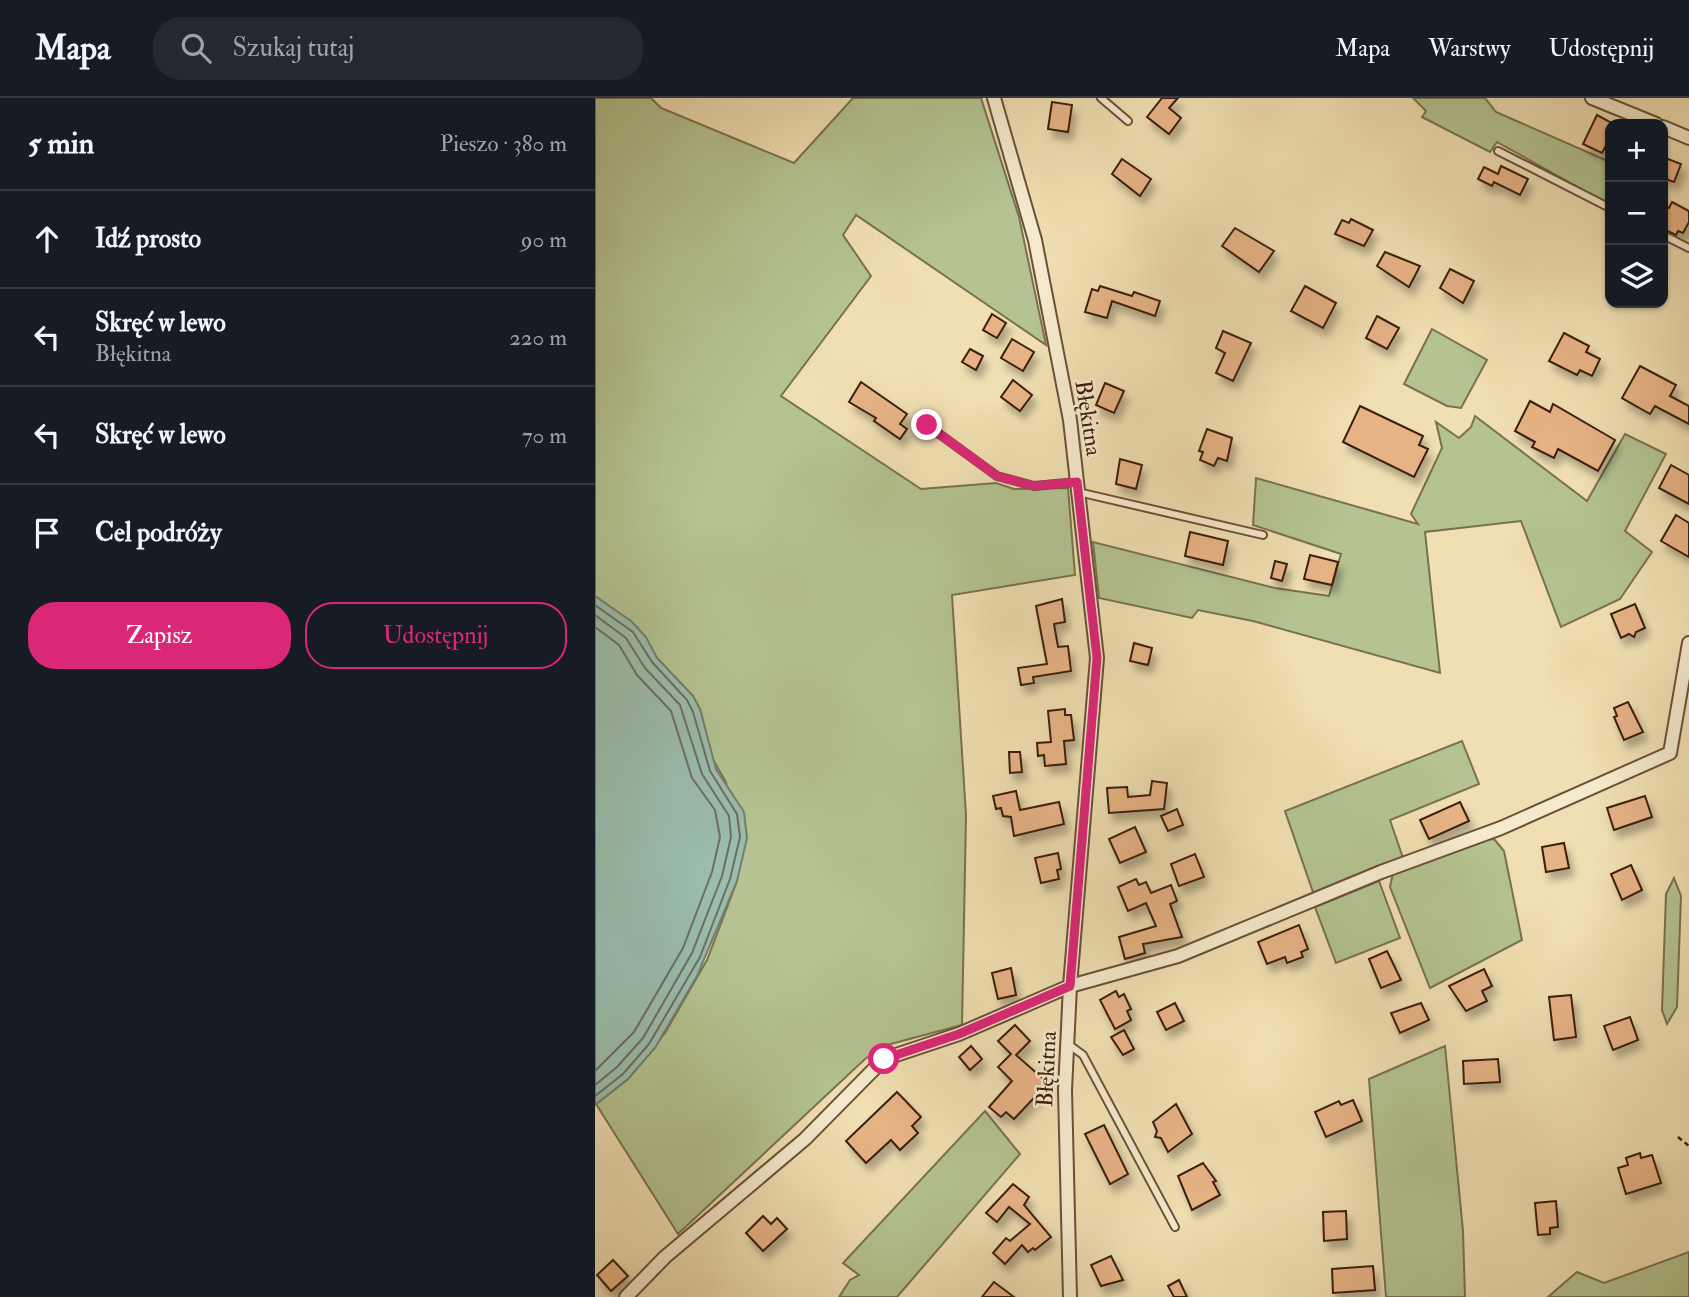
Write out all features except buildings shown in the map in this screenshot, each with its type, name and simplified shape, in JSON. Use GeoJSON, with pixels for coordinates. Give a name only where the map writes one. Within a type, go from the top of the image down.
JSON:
{"type":"FeatureCollection","features":[{"type":"Feature","properties":{"kind":"street","name":"Błękitna"},"geometry":{"type":"LineString","coordinates":[[994,98],[1035,240],[1070,420],[1097,658],[1070,986],[1064,1133],[1070,1297]]}},
{"type":"Feature","properties":{"kind":"street"},"geometry":{"type":"LineString","coordinates":[[1592,98],[1643,119]]}},
{"type":"Feature","properties":{"kind":"street"},"geometry":{"type":"LineString","coordinates":[[1668,129],[1689,138]]}},
{"type":"Feature","properties":{"kind":"street"},"geometry":{"type":"LineString","coordinates":[[626,1297],[665,1257],[805,1139],[884,1059],[959,1034],[1070,986],[1178,956],[1381,872],[1501,828],[1670,754],[1689,643]]}},
{"type":"Feature","properties":{"kind":"lane"},"geometry":{"type":"LineString","coordinates":[[1101,98],[1128,121]]}},
{"type":"Feature","properties":{"kind":"lane"},"geometry":{"type":"LineString","coordinates":[[1497,150],[1605,205]]}},
{"type":"Feature","properties":{"kind":"lane"},"geometry":{"type":"LineString","coordinates":[[1668,238],[1689,248]]}},
{"type":"Feature","properties":{"kind":"lane"},"geometry":{"type":"LineString","coordinates":[[927,425],[997,476],[1034,486],[1078,487],[1263,535]]}},
{"type":"Feature","properties":{"kind":"lane"},"geometry":{"type":"LineString","coordinates":[[1068,1044],[1083,1055],[1175,1227]]}},
{"type":"Feature","properties":{"kind":"path"},"geometry":{"type":"LineString","coordinates":[[1678,1137],[1689,1146]]}},
{"type":"Feature","properties":{"kind":"green space"},"geometry":{"type":"Polygon","coordinates":[[[595,98],[651,98],[661,108],[794,163],[853,98],[981,98],[1019,217],[1046,345],[856,215],[843,235],[871,276],[781,396],[921,489],[996,483],[1014,489],[1068,488],[1075,575],[952,595],[966,815],[962,1025],[887,1045],[865,1059],[678,1234],[596,1104],[628,1079],[665,1033],[707,960],[737,881],[726,782],[712,758],[700,709],[693,696],[657,658],[638,628],[595,596],[595,98]]]}},
{"type":"Feature","properties":{"kind":"green space"},"geometry":{"type":"Polygon","coordinates":[[[1413,98],[1485,98],[1496,112],[1605,160],[1605,202],[1497,142],[1490,152],[1422,117],[1426,111],[1413,98]]]}},
{"type":"Feature","properties":{"kind":"green space"},"geometry":{"type":"Polygon","coordinates":[[[1432,329],[1487,360],[1461,408],[1447,406],[1404,384],[1432,329]]]}},
{"type":"Feature","properties":{"kind":"green space"},"geometry":{"type":"Polygon","coordinates":[[[1475,416],[1587,501],[1625,434],[1666,454],[1625,531],[1652,552],[1620,599],[1561,627],[1521,521],[1425,532],[1440,673],[1253,621],[1198,610],[1192,618],[1099,598],[1093,542],[1275,588],[1329,596],[1341,554],[1253,525],[1256,478],[1418,524],[1411,514],[1442,448],[1436,422],[1459,438],[1471,427],[1475,416]]]}},
{"type":"Feature","properties":{"kind":"green space"},"geometry":{"type":"Polygon","coordinates":[[[1462,741],[1479,784],[1390,820],[1403,858],[1314,895],[1285,811],[1462,741]]]}},
{"type":"Feature","properties":{"kind":"green space"},"geometry":{"type":"Polygon","coordinates":[[[1494,839],[1504,851],[1522,940],[1430,988],[1390,887],[1393,873],[1475,840],[1494,839]]]}},
{"type":"Feature","properties":{"kind":"green space"},"geometry":{"type":"Polygon","coordinates":[[[1674,878],[1681,896],[1677,1007],[1667,1024],[1662,1010],[1666,894],[1674,878]]]}},
{"type":"Feature","properties":{"kind":"green space"},"geometry":{"type":"Polygon","coordinates":[[[1379,881],[1400,938],[1336,963],[1315,907],[1379,881]]]}},
{"type":"Feature","properties":{"kind":"green space"},"geometry":{"type":"Polygon","coordinates":[[[1445,1046],[1463,1231],[1465,1297],[1386,1297],[1369,1079],[1445,1046]]]}},
{"type":"Feature","properties":{"kind":"green space"},"geometry":{"type":"Polygon","coordinates":[[[985,1111],[1020,1154],[897,1297],[839,1297],[850,1280],[859,1275],[843,1263],[985,1111]]]}},
{"type":"Feature","properties":{"kind":"green space"},"geometry":{"type":"Polygon","coordinates":[[[1689,1252],[1689,1297],[1548,1297],[1577,1272],[1604,1283],[1689,1252]]]}},
{"type":"Feature","properties":{"kind":"water"},"geometry":{"type":"Polygon","coordinates":[[[595,596],[631,621],[646,637],[657,658],[693,696],[700,709],[716,769],[744,812],[747,838],[737,881],[697,976],[655,1048],[628,1079],[595,1105],[595,596]]]}},
{"type":"Feature","properties":{"kind":"route"},"geometry":{"type":"LineString","coordinates":[[884,1059],[914,1046],[959,1034],[1070,986],[1097,658],[1077,482],[1034,486],[997,476],[927,425]]}}]}
